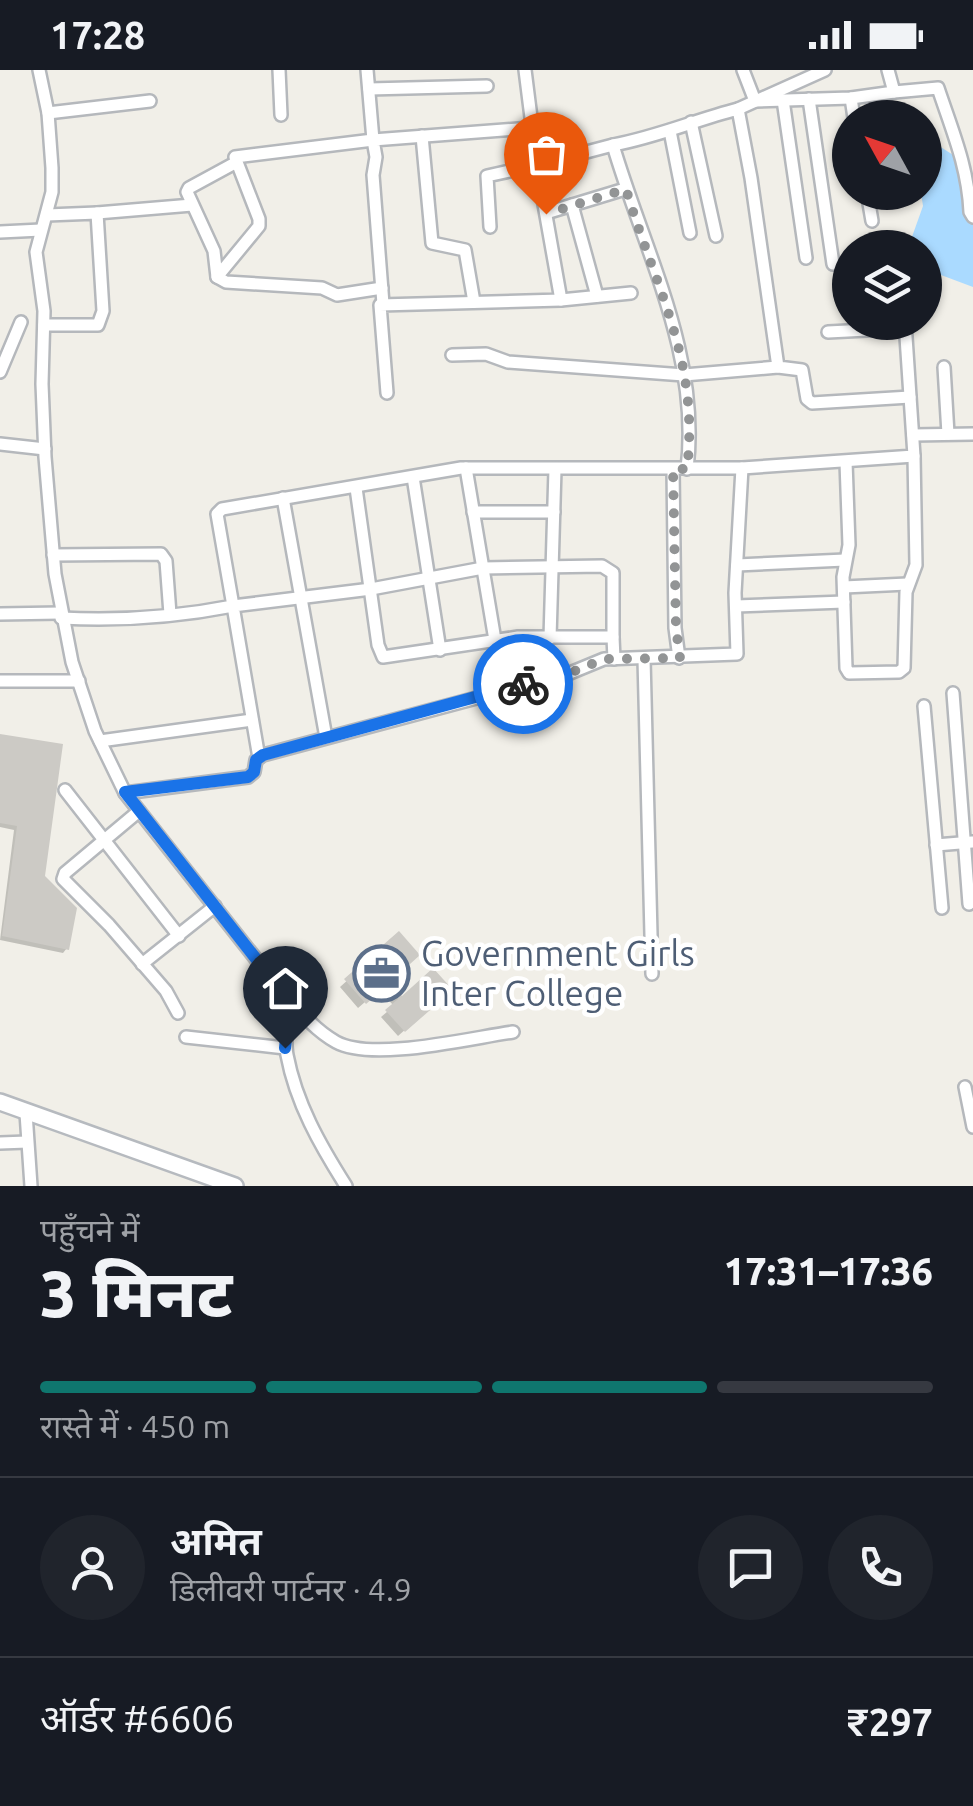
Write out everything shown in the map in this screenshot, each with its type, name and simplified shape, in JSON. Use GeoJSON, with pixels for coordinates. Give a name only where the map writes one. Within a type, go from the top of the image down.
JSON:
{"type":"FeatureCollection","features":[{"type":"Feature","properties":{"kind":"street"},"geometry":{"type":"LineString","coordinates":[[39,70],[48,113],[52,192],[36,252],[44,325],[45,449],[60,615],[100,741],[125,792],[282,992],[325,1035],[353,1049],[378,1050],[513,1032]]}},
{"type":"Feature","properties":{"kind":"street"},"geometry":{"type":"LineString","coordinates":[[279,70],[280,115]]}},
{"type":"Feature","properties":{"kind":"street"},"geometry":{"type":"LineString","coordinates":[[367,70],[376,156],[373,176],[383,304]]}},
{"type":"Feature","properties":{"kind":"street"},"geometry":{"type":"LineString","coordinates":[[525,70],[531,128],[561,300]]}},
{"type":"Feature","properties":{"kind":"street"},"geometry":{"type":"LineString","coordinates":[[743,70],[755,101]]}},
{"type":"Feature","properties":{"kind":"street"},"geometry":{"type":"LineString","coordinates":[[490,227],[487,176],[670,131],[738,109],[826,70]]}},
{"type":"Feature","properties":{"kind":"street"},"geometry":{"type":"LineString","coordinates":[[888,70],[894,92]]}},
{"type":"Feature","properties":{"kind":"street"},"geometry":{"type":"LineString","coordinates":[[370,89],[488,86]]}},
{"type":"Feature","properties":{"kind":"street"},"geometry":{"type":"LineString","coordinates":[[755,101],[851,98],[938,88],[962,151],[973,217]]}},
{"type":"Feature","properties":{"kind":"street"},"geometry":{"type":"LineString","coordinates":[[809,99],[832,257]]}},
{"type":"Feature","properties":{"kind":"street"},"geometry":{"type":"LineString","coordinates":[[48,113],[150,100]]}},
{"type":"Feature","properties":{"kind":"street"},"geometry":{"type":"LineString","coordinates":[[784,100],[806,258]]}},
{"type":"Feature","properties":{"kind":"street"},"geometry":{"type":"LineString","coordinates":[[738,109],[778,367]]}},
{"type":"Feature","properties":{"kind":"street"},"geometry":{"type":"LineString","coordinates":[[692,122],[716,236]]}},
{"type":"Feature","properties":{"kind":"street"},"geometry":{"type":"LineString","coordinates":[[217,277],[259,226],[235,163],[239,155],[531,128]]}},
{"type":"Feature","properties":{"kind":"street"},"geometry":{"type":"LineString","coordinates":[[670,131],[690,233]]}},
{"type":"Feature","properties":{"kind":"street"},"geometry":{"type":"LineString","coordinates":[[422,136],[432,244],[465,250],[474,302]]}},
{"type":"Feature","properties":{"kind":"street"},"geometry":{"type":"LineString","coordinates":[[614,144],[680,342],[691,439],[687,469]]}},
{"type":"Feature","properties":{"kind":"street"},"geometry":{"type":"LineString","coordinates":[[217,277],[214,250],[187,196],[189,188],[235,163]]}},
{"type":"Feature","properties":{"kind":"street"},"geometry":{"type":"LineString","coordinates":[[546,214],[626,189]]}},
{"type":"Feature","properties":{"kind":"street"},"geometry":{"type":"LineString","coordinates":[[47,215],[192,205]]}},
{"type":"Feature","properties":{"kind":"street"},"geometry":{"type":"LineString","coordinates":[[572,205],[597,296]]}},
{"type":"Feature","properties":{"kind":"street"},"geometry":{"type":"LineString","coordinates":[[870,210],[872,221]]}},
{"type":"Feature","properties":{"kind":"street"},"geometry":{"type":"LineString","coordinates":[[44,325],[85,327],[101,323],[97,214]]}},
{"type":"Feature","properties":{"kind":"street"},"geometry":{"type":"LineString","coordinates":[[0,232],[42,230]]}},
{"type":"Feature","properties":{"kind":"street"},"geometry":{"type":"LineString","coordinates":[[217,277],[226,282],[322,288],[333,294],[382,288]]}},
{"type":"Feature","properties":{"kind":"street"},"geometry":{"type":"LineString","coordinates":[[387,394],[378,314],[383,304],[561,300],[631,293]]}},
{"type":"Feature","properties":{"kind":"street"},"geometry":{"type":"LineString","coordinates":[[0,372],[21,322]]}},
{"type":"Feature","properties":{"kind":"street"},"geometry":{"type":"LineString","coordinates":[[828,332],[832,332]]}},
{"type":"Feature","properties":{"kind":"street"},"geometry":{"type":"LineString","coordinates":[[846,462],[847,672],[899,672],[904,668],[907,584],[916,565],[907,340]]}},
{"type":"Feature","properties":{"kind":"street"},"geometry":{"type":"LineString","coordinates":[[452,356],[486,354],[508,362],[684,375],[778,367],[802,370],[806,400],[812,402],[910,397]]}},
{"type":"Feature","properties":{"kind":"street"},"geometry":{"type":"LineString","coordinates":[[944,368],[948,434]]}},
{"type":"Feature","properties":{"kind":"street"},"geometry":{"type":"LineString","coordinates":[[912,435],[973,434]]}},
{"type":"Feature","properties":{"kind":"street"},"geometry":{"type":"LineString","coordinates":[[0,444],[45,449]]}},
{"type":"Feature","properties":{"kind":"street"},"geometry":{"type":"LineString","coordinates":[[125,792],[248,777],[259,758],[219,511],[466,468],[742,468],[914,456]]}},
{"type":"Feature","properties":{"kind":"street"},"geometry":{"type":"LineString","coordinates":[[466,468],[495,640]]}},
{"type":"Feature","properties":{"kind":"street"},"geometry":{"type":"LineString","coordinates":[[259,758],[570,673],[604,659],[737,654],[742,468]]}},
{"type":"Feature","properties":{"kind":"street"},"geometry":{"type":"LineString","coordinates":[[550,638],[555,469]]}},
{"type":"Feature","properties":{"kind":"street"},"geometry":{"type":"LineString","coordinates":[[673,469],[680,658]]}},
{"type":"Feature","properties":{"kind":"street"},"geometry":{"type":"LineString","coordinates":[[414,477],[440,650]]}},
{"type":"Feature","properties":{"kind":"street"},"geometry":{"type":"LineString","coordinates":[[356,488],[380,654],[387,658],[495,640],[613,637]]}},
{"type":"Feature","properties":{"kind":"street"},"geometry":{"type":"LineString","coordinates":[[283,498],[325,732]]}},
{"type":"Feature","properties":{"kind":"street"},"geometry":{"type":"LineString","coordinates":[[474,512],[554,512]]}},
{"type":"Feature","properties":{"kind":"street"},"geometry":{"type":"LineString","coordinates":[[53,555],[160,554],[166,561],[170,614]]}},
{"type":"Feature","properties":{"kind":"street"},"geometry":{"type":"LineString","coordinates":[[737,565],[845,560]]}},
{"type":"Feature","properties":{"kind":"street"},"geometry":{"type":"LineString","coordinates":[[0,614],[92,620],[170,614],[371,589],[483,568],[602,566],[613,572],[614,660]]}},
{"type":"Feature","properties":{"kind":"street"},"geometry":{"type":"LineString","coordinates":[[844,587],[907,584]]}},
{"type":"Feature","properties":{"kind":"street"},"geometry":{"type":"LineString","coordinates":[[736,606],[844,602]]}},
{"type":"Feature","properties":{"kind":"street"},"geometry":{"type":"LineString","coordinates":[[644,658],[652,974]]}},
{"type":"Feature","properties":{"kind":"street"},"geometry":{"type":"LineString","coordinates":[[0,680],[79,682]]}},
{"type":"Feature","properties":{"kind":"street"},"geometry":{"type":"LineString","coordinates":[[952,692],[969,842],[970,904]]}},
{"type":"Feature","properties":{"kind":"street"},"geometry":{"type":"LineString","coordinates":[[924,706],[942,908]]}},
{"type":"Feature","properties":{"kind":"street"},"geometry":{"type":"LineString","coordinates":[[100,741],[252,720]]}},
{"type":"Feature","properties":{"kind":"street"},"geometry":{"type":"LineString","coordinates":[[66,790],[179,936]]}},
{"type":"Feature","properties":{"kind":"street"},"geometry":{"type":"LineString","coordinates":[[139,811],[64,873],[64,879],[142,964],[178,1013]]}},
{"type":"Feature","properties":{"kind":"street"},"geometry":{"type":"LineString","coordinates":[[936,845],[969,842]]}},
{"type":"Feature","properties":{"kind":"street"},"geometry":{"type":"LineString","coordinates":[[142,964],[215,906]]}},
{"type":"Feature","properties":{"kind":"street"},"geometry":{"type":"LineString","coordinates":[[282,992],[288,1020],[285,1048],[297,1096],[346,1186]]}},
{"type":"Feature","properties":{"kind":"street"},"geometry":{"type":"LineString","coordinates":[[186,1037],[285,1048]]}},
{"type":"Feature","properties":{"kind":"street"},"geometry":{"type":"LineString","coordinates":[[965,1087],[973,1127]]}},
{"type":"Feature","properties":{"kind":"street"},"geometry":{"type":"LineString","coordinates":[[0,1102],[235,1186]]}},
{"type":"Feature","properties":{"kind":"street"},"geometry":{"type":"LineString","coordinates":[[26,1113],[30,1186]]}},
{"type":"Feature","properties":{"kind":"street"},"geometry":{"type":"LineString","coordinates":[[0,1143],[27,1142]]}},
{"type":"Feature","properties":{"kind":"water"},"geometry":{"type":"Polygon","coordinates":[[[942,148],[961,160],[973,197],[973,287],[942,275],[942,230],[914,230],[922,210],[942,210],[942,148]]]}},
{"type":"Feature","properties":{"kind":"building"},"geometry":{"type":"Polygon","coordinates":[[[0,734],[63,744],[45,876],[77,908],[69,950],[2,936],[17,826],[0,823],[0,734]]]}},
{"type":"Feature","properties":{"kind":"building"},"geometry":{"type":"Polygon","coordinates":[[[399,931],[420,955],[390,982],[402,996],[433,968],[453,990],[405,1032],[385,1010],[398,999],[387,986],[366,1004],[344,979],[399,931]]]}},
{"type":"Feature","properties":{"kind":"way so far"},"geometry":{"type":"LineString","coordinates":[[523,684],[570,673],[604,659],[680,658],[673,469],[687,469],[691,439],[680,342],[626,189],[546,214]]}},
{"type":"Feature","properties":{"kind":"place","name":"Government Girls Inter College"},"geometry":{"type":"Point","coordinates":[382,973]}},
{"type":"Feature","properties":{"kind":"route"},"geometry":{"type":"LineString","coordinates":[[285,1048],[288,1020],[282,992],[125,792],[248,777],[263,755],[523,684]]}}]}
